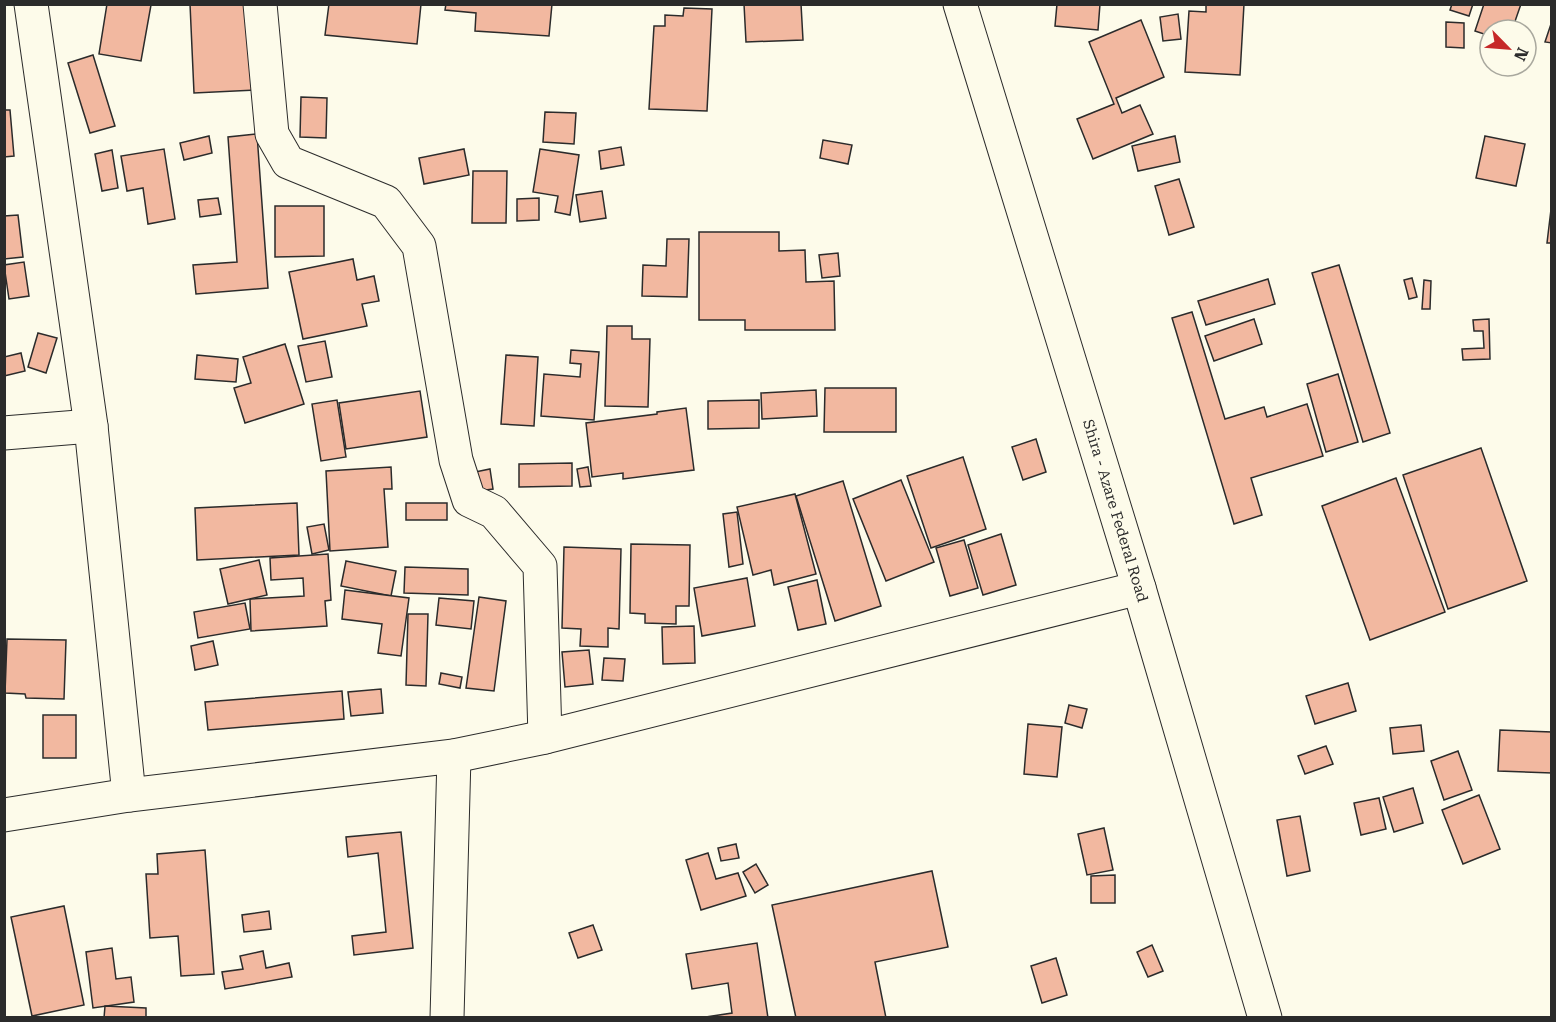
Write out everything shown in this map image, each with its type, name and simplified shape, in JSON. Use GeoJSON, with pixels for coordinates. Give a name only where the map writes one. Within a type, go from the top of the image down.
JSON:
{"type":"FeatureCollection","features":[{"type":"Feature","properties":{"kind":"street"},"geometry":{"type":"LineString","coordinates":[[31,4],[91,426],[129,795]]}},
{"type":"Feature","properties":{"kind":"street"},"geometry":{"type":"LineString","coordinates":[[260,4],[272,134],[288,162],[386,201],[419,246],[456,460],[469,500],[494,512],[540,566],[545,737]]}},
{"type":"Feature","properties":{"kind":"street","name":"Shira - Azare Federal Road"},"geometry":{"type":"LineString","coordinates":[[960,4],[1139,588],[1265,1017]]}},
{"type":"Feature","properties":{"kind":"street"},"geometry":{"type":"LineString","coordinates":[[4,434],[91,426]]}},
{"type":"Feature","properties":{"kind":"street"},"geometry":{"type":"LineString","coordinates":[[4,815],[129,795],[454,756],[545,737],[1139,588]]}},
{"type":"Feature","properties":{"kind":"street"},"geometry":{"type":"LineString","coordinates":[[447,1017],[454,756]]}},
{"type":"Feature","properties":{"kind":"building"},"geometry":{"type":"Polygon","coordinates":[[[107,4],[151,5],[141,61],[99,54],[107,4]]]}},
{"type":"Feature","properties":{"kind":"building"},"geometry":{"type":"Polygon","coordinates":[[[190,4],[256,4],[256,90],[194,93],[190,4]]]}},
{"type":"Feature","properties":{"kind":"building"},"geometry":{"type":"Polygon","coordinates":[[[329,4],[421,4],[417,44],[325,35],[329,4]]]}},
{"type":"Feature","properties":{"kind":"building"},"geometry":{"type":"Polygon","coordinates":[[[446,4],[552,4],[549,36],[475,31],[476,13],[445,10],[446,4]]]}},
{"type":"Feature","properties":{"kind":"building"},"geometry":{"type":"Polygon","coordinates":[[[744,4],[801,4],[803,40],[746,42],[744,4]]]}},
{"type":"Feature","properties":{"kind":"building"},"geometry":{"type":"Polygon","coordinates":[[[1057,4],[1100,4],[1098,30],[1055,26],[1057,4]]]}},
{"type":"Feature","properties":{"kind":"building"},"geometry":{"type":"Polygon","coordinates":[[[1206,4],[1244,4],[1240,75],[1185,72],[1189,11],[1206,12],[1206,4]]]}},
{"type":"Feature","properties":{"kind":"building"},"geometry":{"type":"Polygon","coordinates":[[[1452,4],[1473,4],[1469,16],[1450,10],[1452,4]]]}},
{"type":"Feature","properties":{"kind":"building"},"geometry":{"type":"Polygon","coordinates":[[[1484,4],[1521,4],[1516,18],[1479,18],[1484,4]]]}},
{"type":"Feature","properties":{"kind":"building"},"geometry":{"type":"Polygon","coordinates":[[[684,8],[712,9],[707,111],[649,109],[654,26],[665,26],[665,15],[683,16],[684,8]]]}},
{"type":"Feature","properties":{"kind":"building"},"geometry":{"type":"Polygon","coordinates":[[[1178,14],[1181,39],[1163,41],[1160,17],[1178,14]]]}},
{"type":"Feature","properties":{"kind":"building"},"geometry":{"type":"Polygon","coordinates":[[[1141,20],[1164,77],[1116,98],[1122,113],[1140,105],[1153,134],[1093,159],[1077,119],[1114,104],[1089,42],[1141,20]]]}},
{"type":"Feature","properties":{"kind":"building"},"geometry":{"type":"Polygon","coordinates":[[[1552,21],[1552,43],[1545,42],[1552,21]]]}},
{"type":"Feature","properties":{"kind":"building"},"geometry":{"type":"Polygon","coordinates":[[[1446,22],[1464,23],[1464,48],[1446,47],[1446,22]]]}},
{"type":"Feature","properties":{"kind":"building"},"geometry":{"type":"Polygon","coordinates":[[[93,55],[115,126],[90,133],[68,63],[93,55]]]}},
{"type":"Feature","properties":{"kind":"building"},"geometry":{"type":"Polygon","coordinates":[[[301,97],[327,98],[326,138],[300,137],[301,97]]]}},
{"type":"Feature","properties":{"kind":"building"},"geometry":{"type":"Polygon","coordinates":[[[4,110],[10,110],[14,156],[4,157],[4,110]]]}},
{"type":"Feature","properties":{"kind":"building"},"geometry":{"type":"Polygon","coordinates":[[[545,112],[576,113],[574,144],[543,142],[545,112]]]}},
{"type":"Feature","properties":{"kind":"building"},"geometry":{"type":"Polygon","coordinates":[[[257,134],[268,288],[196,294],[193,265],[237,262],[228,137],[257,134]]]}},
{"type":"Feature","properties":{"kind":"building"},"geometry":{"type":"Polygon","coordinates":[[[209,136],[212,153],[184,160],[180,143],[209,136]]]}},
{"type":"Feature","properties":{"kind":"building"},"geometry":{"type":"Polygon","coordinates":[[[1175,136],[1180,162],[1138,171],[1132,146],[1175,136]]]}},
{"type":"Feature","properties":{"kind":"building"},"geometry":{"type":"Polygon","coordinates":[[[1485,136],[1525,144],[1516,186],[1476,178],[1485,136]]]}},
{"type":"Feature","properties":{"kind":"building"},"geometry":{"type":"Polygon","coordinates":[[[823,140],[852,145],[848,164],[820,158],[823,140]]]}},
{"type":"Feature","properties":{"kind":"building"},"geometry":{"type":"Polygon","coordinates":[[[621,147],[624,165],[601,169],[599,151],[621,147]]]}},
{"type":"Feature","properties":{"kind":"building"},"geometry":{"type":"Polygon","coordinates":[[[164,149],[175,219],[148,224],[143,188],[127,191],[121,156],[164,149]]]}},
{"type":"Feature","properties":{"kind":"building"},"geometry":{"type":"Polygon","coordinates":[[[464,149],[469,175],[424,184],[419,158],[464,149]]]}},
{"type":"Feature","properties":{"kind":"building"},"geometry":{"type":"Polygon","coordinates":[[[540,149],[579,155],[570,215],[555,212],[558,196],[533,192],[540,149]]]}},
{"type":"Feature","properties":{"kind":"building"},"geometry":{"type":"Polygon","coordinates":[[[112,150],[118,188],[102,191],[95,154],[112,150]]]}},
{"type":"Feature","properties":{"kind":"building"},"geometry":{"type":"Polygon","coordinates":[[[473,171],[507,171],[506,223],[472,223],[473,171]]]}},
{"type":"Feature","properties":{"kind":"building"},"geometry":{"type":"Polygon","coordinates":[[[1179,179],[1194,227],[1169,235],[1155,186],[1179,179]]]}},
{"type":"Feature","properties":{"kind":"building"},"geometry":{"type":"Polygon","coordinates":[[[602,191],[606,218],[580,222],[576,195],[602,191]]]}},
{"type":"Feature","properties":{"kind":"building"},"geometry":{"type":"Polygon","coordinates":[[[218,198],[221,214],[200,217],[198,200],[218,198]]]}},
{"type":"Feature","properties":{"kind":"building"},"geometry":{"type":"Polygon","coordinates":[[[539,198],[539,220],[517,221],[517,199],[539,198]]]}},
{"type":"Feature","properties":{"kind":"building"},"geometry":{"type":"Polygon","coordinates":[[[1552,201],[1552,243],[1547,243],[1552,201]]]}},
{"type":"Feature","properties":{"kind":"building"},"geometry":{"type":"Polygon","coordinates":[[[275,206],[324,206],[324,256],[275,257],[275,206]]]}},
{"type":"Feature","properties":{"kind":"building"},"geometry":{"type":"Polygon","coordinates":[[[18,215],[23,257],[4,259],[4,216],[18,215]]]}},
{"type":"Feature","properties":{"kind":"building"},"geometry":{"type":"Polygon","coordinates":[[[699,232],[779,232],[779,251],[805,250],[806,282],[834,281],[835,330],[745,330],[745,320],[699,320],[699,232]]]}},
{"type":"Feature","properties":{"kind":"building"},"geometry":{"type":"Polygon","coordinates":[[[667,239],[689,239],[687,297],[642,296],[643,265],[666,266],[667,239]]]}},
{"type":"Feature","properties":{"kind":"building"},"geometry":{"type":"Polygon","coordinates":[[[838,253],[840,276],[822,278],[819,255],[838,253]]]}},
{"type":"Feature","properties":{"kind":"building"},"geometry":{"type":"Polygon","coordinates":[[[353,259],[357,280],[374,276],[379,301],[362,304],[367,326],[303,339],[289,272],[353,259]]]}},
{"type":"Feature","properties":{"kind":"building"},"geometry":{"type":"Polygon","coordinates":[[[24,262],[29,296],[9,299],[4,265],[24,262]]]}},
{"type":"Feature","properties":{"kind":"building"},"geometry":{"type":"Polygon","coordinates":[[[1339,265],[1390,433],[1363,442],[1312,273],[1339,265]]]}},
{"type":"Feature","properties":{"kind":"building"},"geometry":{"type":"Polygon","coordinates":[[[1412,278],[1417,297],[1409,299],[1404,280],[1412,278]]]}},
{"type":"Feature","properties":{"kind":"building"},"geometry":{"type":"Polygon","coordinates":[[[1268,279],[1275,304],[1206,325],[1198,301],[1268,279]]]}},
{"type":"Feature","properties":{"kind":"building"},"geometry":{"type":"Polygon","coordinates":[[[1424,280],[1431,281],[1430,309],[1422,309],[1424,280]]]}},
{"type":"Feature","properties":{"kind":"building"},"geometry":{"type":"Polygon","coordinates":[[[1192,312],[1225,419],[1264,407],[1267,417],[1307,404],[1323,456],[1251,478],[1262,515],[1234,524],[1172,318],[1192,312]]]}},
{"type":"Feature","properties":{"kind":"building"},"geometry":{"type":"Polygon","coordinates":[[[1254,319],[1262,344],[1214,361],[1205,336],[1254,319]]]}},
{"type":"Feature","properties":{"kind":"building"},"geometry":{"type":"Polygon","coordinates":[[[1489,319],[1490,359],[1463,360],[1462,349],[1484,348],[1483,331],[1474,331],[1473,320],[1489,319]]]}},
{"type":"Feature","properties":{"kind":"building"},"geometry":{"type":"Polygon","coordinates":[[[607,326],[632,326],[632,339],[650,339],[648,407],[605,406],[607,326]]]}},
{"type":"Feature","properties":{"kind":"building"},"geometry":{"type":"Polygon","coordinates":[[[38,333],[57,338],[46,373],[28,367],[38,333]]]}},
{"type":"Feature","properties":{"kind":"building"},"geometry":{"type":"Polygon","coordinates":[[[325,341],[332,377],[306,382],[298,346],[325,341]]]}},
{"type":"Feature","properties":{"kind":"building"},"geometry":{"type":"Polygon","coordinates":[[[285,344],[304,404],[245,423],[234,388],[251,383],[243,357],[285,344]]]}},
{"type":"Feature","properties":{"kind":"building"},"geometry":{"type":"Polygon","coordinates":[[[571,350],[599,352],[594,420],[541,416],[544,374],[580,377],[581,364],[570,363],[571,350]]]}},
{"type":"Feature","properties":{"kind":"building"},"geometry":{"type":"Polygon","coordinates":[[[21,353],[25,371],[4,376],[4,357],[21,353]]]}},
{"type":"Feature","properties":{"kind":"building"},"geometry":{"type":"Polygon","coordinates":[[[197,355],[238,359],[236,382],[195,379],[197,355]]]}},
{"type":"Feature","properties":{"kind":"building"},"geometry":{"type":"Polygon","coordinates":[[[506,355],[538,357],[534,426],[501,424],[506,355]]]}},
{"type":"Feature","properties":{"kind":"building"},"geometry":{"type":"Polygon","coordinates":[[[1338,374],[1358,442],[1326,452],[1307,384],[1338,374]]]}},
{"type":"Feature","properties":{"kind":"building"},"geometry":{"type":"Polygon","coordinates":[[[825,388],[896,388],[896,432],[824,432],[825,388]]]}},
{"type":"Feature","properties":{"kind":"building"},"geometry":{"type":"Polygon","coordinates":[[[816,390],[817,416],[762,419],[761,393],[816,390]]]}},
{"type":"Feature","properties":{"kind":"building"},"geometry":{"type":"Polygon","coordinates":[[[420,391],[427,437],[346,449],[339,403],[420,391]]]}},
{"type":"Feature","properties":{"kind":"building"},"geometry":{"type":"Polygon","coordinates":[[[337,400],[346,457],[321,461],[312,404],[337,400]]]}},
{"type":"Feature","properties":{"kind":"building"},"geometry":{"type":"Polygon","coordinates":[[[759,400],[759,428],[708,429],[708,401],[759,400]]]}},
{"type":"Feature","properties":{"kind":"building"},"geometry":{"type":"Polygon","coordinates":[[[686,408],[694,470],[623,479],[623,473],[592,477],[586,423],[686,408]]]}},
{"type":"Feature","properties":{"kind":"building"},"geometry":{"type":"Polygon","coordinates":[[[1036,439],[1046,472],[1023,480],[1012,447],[1036,439]]]}},
{"type":"Feature","properties":{"kind":"building"},"geometry":{"type":"Polygon","coordinates":[[[1481,448],[1527,581],[1448,609],[1403,475],[1481,448]]]}},
{"type":"Feature","properties":{"kind":"building"},"geometry":{"type":"Polygon","coordinates":[[[963,457],[986,529],[931,548],[907,476],[963,457]]]}},
{"type":"Feature","properties":{"kind":"building"},"geometry":{"type":"Polygon","coordinates":[[[572,463],[572,486],[519,487],[519,464],[572,463]]]}},
{"type":"Feature","properties":{"kind":"building"},"geometry":{"type":"Polygon","coordinates":[[[391,467],[392,489],[384,489],[388,547],[330,551],[326,471],[391,467]]]}},
{"type":"Feature","properties":{"kind":"building"},"geometry":{"type":"Polygon","coordinates":[[[588,467],[591,486],[580,487],[577,469],[588,467]]]}},
{"type":"Feature","properties":{"kind":"building"},"geometry":{"type":"Polygon","coordinates":[[[490,469],[493,489],[472,492],[470,473],[490,469]]]}},
{"type":"Feature","properties":{"kind":"building"},"geometry":{"type":"Polygon","coordinates":[[[1396,478],[1445,612],[1370,640],[1322,506],[1396,478]]]}},
{"type":"Feature","properties":{"kind":"building"},"geometry":{"type":"Polygon","coordinates":[[[901,480],[934,562],[886,581],[853,499],[901,480]]]}},
{"type":"Feature","properties":{"kind":"building"},"geometry":{"type":"Polygon","coordinates":[[[843,481],[881,606],[835,621],[796,496],[843,481]]]}},
{"type":"Feature","properties":{"kind":"building"},"geometry":{"type":"Polygon","coordinates":[[[795,494],[816,574],[774,585],[771,570],[753,575],[737,507],[795,494]]]}},
{"type":"Feature","properties":{"kind":"building"},"geometry":{"type":"Polygon","coordinates":[[[297,503],[299,555],[197,560],[195,508],[297,503]]]}},
{"type":"Feature","properties":{"kind":"building"},"geometry":{"type":"Polygon","coordinates":[[[406,503],[447,503],[447,520],[406,520],[406,503]]]}},
{"type":"Feature","properties":{"kind":"building"},"geometry":{"type":"Polygon","coordinates":[[[737,512],[743,564],[729,567],[723,514],[737,512]]]}},
{"type":"Feature","properties":{"kind":"building"},"geometry":{"type":"Polygon","coordinates":[[[324,524],[329,550],[312,554],[307,527],[324,524]]]}},
{"type":"Feature","properties":{"kind":"building"},"geometry":{"type":"Polygon","coordinates":[[[1001,534],[1016,585],[983,595],[968,545],[1001,534]]]}},
{"type":"Feature","properties":{"kind":"building"},"geometry":{"type":"Polygon","coordinates":[[[964,540],[978,588],[950,596],[936,548],[964,540]]]}},
{"type":"Feature","properties":{"kind":"building"},"geometry":{"type":"Polygon","coordinates":[[[631,544],[690,545],[689,606],[676,606],[676,624],[645,623],[645,614],[630,613],[631,544]]]}},
{"type":"Feature","properties":{"kind":"building"},"geometry":{"type":"Polygon","coordinates":[[[564,547],[621,549],[619,629],[608,628],[608,647],[580,646],[581,629],[562,628],[564,547]]]}},
{"type":"Feature","properties":{"kind":"building"},"geometry":{"type":"Polygon","coordinates":[[[328,554],[331,600],[325,601],[327,626],[251,631],[250,599],[304,596],[303,578],[271,580],[270,558],[328,554]]]}},
{"type":"Feature","properties":{"kind":"building"},"geometry":{"type":"Polygon","coordinates":[[[259,560],[267,595],[228,604],[220,569],[259,560]]]}},
{"type":"Feature","properties":{"kind":"building"},"geometry":{"type":"Polygon","coordinates":[[[346,561],[396,571],[391,596],[341,586],[346,561]]]}},
{"type":"Feature","properties":{"kind":"building"},"geometry":{"type":"Polygon","coordinates":[[[405,567],[468,569],[468,595],[404,593],[405,567]]]}},
{"type":"Feature","properties":{"kind":"building"},"geometry":{"type":"Polygon","coordinates":[[[747,578],[755,626],[702,636],[694,588],[747,578]]]}},
{"type":"Feature","properties":{"kind":"building"},"geometry":{"type":"Polygon","coordinates":[[[817,580],[826,624],[798,630],[788,587],[817,580]]]}},
{"type":"Feature","properties":{"kind":"building"},"geometry":{"type":"Polygon","coordinates":[[[345,590],[409,598],[401,656],[378,653],[382,624],[342,619],[345,590]]]}},
{"type":"Feature","properties":{"kind":"building"},"geometry":{"type":"Polygon","coordinates":[[[479,597],[506,601],[494,691],[466,688],[479,597]]]}},
{"type":"Feature","properties":{"kind":"building"},"geometry":{"type":"Polygon","coordinates":[[[439,598],[474,601],[471,629],[436,625],[439,598]]]}},
{"type":"Feature","properties":{"kind":"building"},"geometry":{"type":"Polygon","coordinates":[[[245,603],[250,629],[198,638],[194,612],[245,603]]]}},
{"type":"Feature","properties":{"kind":"building"},"geometry":{"type":"Polygon","coordinates":[[[408,614],[428,614],[426,686],[406,685],[408,614]]]}},
{"type":"Feature","properties":{"kind":"building"},"geometry":{"type":"Polygon","coordinates":[[[694,626],[695,663],[663,664],[662,627],[694,626]]]}},
{"type":"Feature","properties":{"kind":"building"},"geometry":{"type":"Polygon","coordinates":[[[7,639],[66,640],[64,699],[26,698],[25,694],[5,693],[7,639]]]}},
{"type":"Feature","properties":{"kind":"building"},"geometry":{"type":"Polygon","coordinates":[[[213,641],[218,665],[195,670],[191,646],[213,641]]]}},
{"type":"Feature","properties":{"kind":"building"},"geometry":{"type":"Polygon","coordinates":[[[589,650],[593,684],[565,687],[562,652],[589,650]]]}},
{"type":"Feature","properties":{"kind":"building"},"geometry":{"type":"Polygon","coordinates":[[[604,658],[625,659],[623,681],[602,680],[604,658]]]}},
{"type":"Feature","properties":{"kind":"building"},"geometry":{"type":"Polygon","coordinates":[[[441,673],[462,677],[460,688],[439,684],[441,673]]]}},
{"type":"Feature","properties":{"kind":"building"},"geometry":{"type":"Polygon","coordinates":[[[1348,683],[1356,711],[1315,724],[1306,696],[1348,683]]]}},
{"type":"Feature","properties":{"kind":"building"},"geometry":{"type":"Polygon","coordinates":[[[381,689],[383,713],[351,716],[348,692],[381,689]]]}},
{"type":"Feature","properties":{"kind":"building"},"geometry":{"type":"Polygon","coordinates":[[[342,691],[344,719],[208,730],[205,702],[342,691]]]}},
{"type":"Feature","properties":{"kind":"building"},"geometry":{"type":"Polygon","coordinates":[[[1069,705],[1087,709],[1082,728],[1065,723],[1069,705]]]}},
{"type":"Feature","properties":{"kind":"building"},"geometry":{"type":"Polygon","coordinates":[[[43,715],[76,715],[76,758],[43,758],[43,715]]]}},
{"type":"Feature","properties":{"kind":"building"},"geometry":{"type":"Polygon","coordinates":[[[1028,724],[1062,727],[1057,777],[1024,774],[1028,724]]]}},
{"type":"Feature","properties":{"kind":"building"},"geometry":{"type":"Polygon","coordinates":[[[1421,725],[1424,751],[1393,754],[1390,728],[1421,725]]]}},
{"type":"Feature","properties":{"kind":"building"},"geometry":{"type":"Polygon","coordinates":[[[1500,730],[1552,732],[1552,773],[1498,771],[1500,730]]]}},
{"type":"Feature","properties":{"kind":"building"},"geometry":{"type":"Polygon","coordinates":[[[1326,746],[1333,764],[1305,774],[1298,756],[1326,746]]]}},
{"type":"Feature","properties":{"kind":"building"},"geometry":{"type":"Polygon","coordinates":[[[1458,751],[1472,790],[1444,800],[1431,761],[1458,751]]]}},
{"type":"Feature","properties":{"kind":"building"},"geometry":{"type":"Polygon","coordinates":[[[1413,788],[1423,823],[1394,832],[1383,797],[1413,788]]]}},
{"type":"Feature","properties":{"kind":"building"},"geometry":{"type":"Polygon","coordinates":[[[1479,795],[1500,849],[1463,864],[1442,810],[1479,795]]]}},
{"type":"Feature","properties":{"kind":"building"},"geometry":{"type":"Polygon","coordinates":[[[1379,798],[1386,829],[1361,835],[1354,803],[1379,798]]]}},
{"type":"Feature","properties":{"kind":"building"},"geometry":{"type":"Polygon","coordinates":[[[1300,816],[1310,871],[1287,876],[1277,820],[1300,816]]]}},
{"type":"Feature","properties":{"kind":"building"},"geometry":{"type":"Polygon","coordinates":[[[1104,828],[1113,870],[1087,875],[1078,834],[1104,828]]]}},
{"type":"Feature","properties":{"kind":"building"},"geometry":{"type":"Polygon","coordinates":[[[401,832],[413,948],[354,955],[352,936],[386,932],[378,853],[348,857],[346,837],[401,832]]]}},
{"type":"Feature","properties":{"kind":"building"},"geometry":{"type":"Polygon","coordinates":[[[736,844],[739,858],[721,861],[718,848],[736,844]]]}},
{"type":"Feature","properties":{"kind":"building"},"geometry":{"type":"Polygon","coordinates":[[[205,850],[214,974],[181,976],[178,936],[150,938],[146,874],[158,874],[157,854],[205,850]]]}},
{"type":"Feature","properties":{"kind":"building"},"geometry":{"type":"Polygon","coordinates":[[[708,853],[716,879],[738,873],[746,896],[701,910],[686,860],[708,853]]]}},
{"type":"Feature","properties":{"kind":"building"},"geometry":{"type":"Polygon","coordinates":[[[756,864],[768,885],[755,893],[743,872],[756,864]]]}},
{"type":"Feature","properties":{"kind":"building"},"geometry":{"type":"Polygon","coordinates":[[[932,871],[948,947],[875,962],[886,1018],[796,1018],[772,905],[932,871]]]}},
{"type":"Feature","properties":{"kind":"building"},"geometry":{"type":"Polygon","coordinates":[[[1115,875],[1115,903],[1091,903],[1091,876],[1115,875]]]}},
{"type":"Feature","properties":{"kind":"building"},"geometry":{"type":"Polygon","coordinates":[[[64,906],[84,1005],[32,1016],[11,917],[64,906]]]}},
{"type":"Feature","properties":{"kind":"building"},"geometry":{"type":"Polygon","coordinates":[[[269,911],[271,929],[244,932],[242,915],[269,911]]]}},
{"type":"Feature","properties":{"kind":"building"},"geometry":{"type":"Polygon","coordinates":[[[593,925],[602,950],[578,958],[569,933],[593,925]]]}},
{"type":"Feature","properties":{"kind":"building"},"geometry":{"type":"Polygon","coordinates":[[[757,943],[768,1018],[699,1018],[732,1013],[728,983],[692,989],[686,954],[757,943]]]}},
{"type":"Feature","properties":{"kind":"building"},"geometry":{"type":"Polygon","coordinates":[[[1152,945],[1163,971],[1148,977],[1137,952],[1152,945]]]}},
{"type":"Feature","properties":{"kind":"building"},"geometry":{"type":"Polygon","coordinates":[[[112,948],[116,979],[131,977],[134,1002],[93,1008],[86,952],[112,948]]]}},
{"type":"Feature","properties":{"kind":"building"},"geometry":{"type":"Polygon","coordinates":[[[263,951],[266,968],[289,963],[292,977],[225,989],[222,972],[243,969],[240,956],[263,951]]]}},
{"type":"Feature","properties":{"kind":"building"},"geometry":{"type":"Polygon","coordinates":[[[1056,958],[1067,995],[1042,1003],[1031,966],[1056,958]]]}},
{"type":"Feature","properties":{"kind":"building"},"geometry":{"type":"Polygon","coordinates":[[[105,1006],[146,1008],[146,1018],[104,1018],[105,1006]]]}}]}
